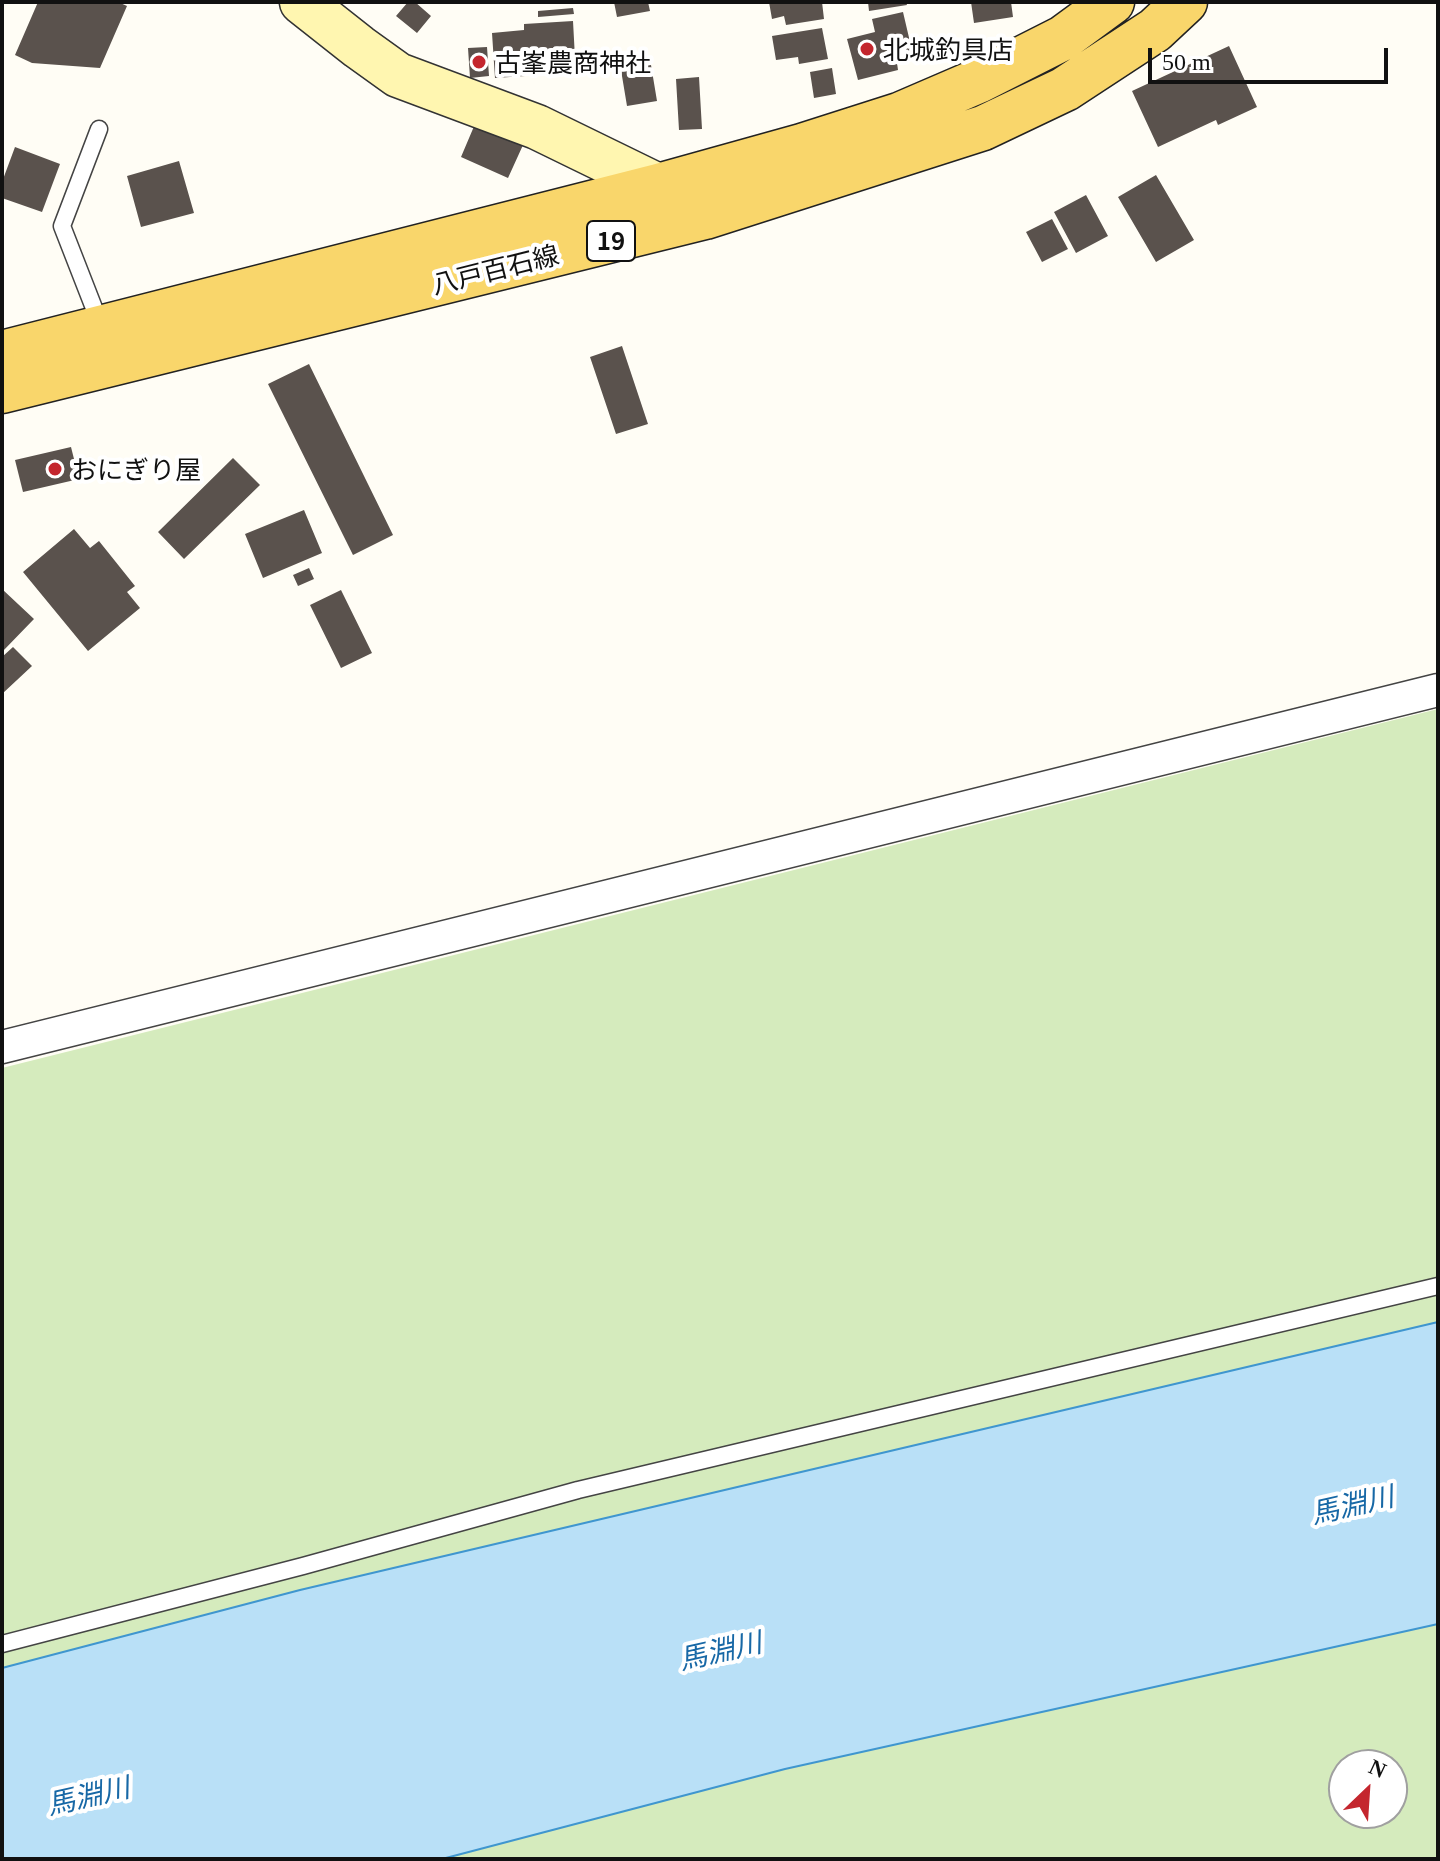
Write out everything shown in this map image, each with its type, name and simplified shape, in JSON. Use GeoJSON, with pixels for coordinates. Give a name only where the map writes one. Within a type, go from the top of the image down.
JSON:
{"type":"FeatureCollection","features":[{"type":"Feature","properties":{"kind":"main road","name":"八戸百石線"},"geometry":{"type":"LineString","coordinates":[[2,353],[658,186],[802,146],[899,115],[978,81],[1063,38],[1112,2]]}},
{"type":"Feature","properties":{"kind":"main road","name":"八戸百石線"},"geometry":{"type":"LineString","coordinates":[[2,391],[705,217],[983,128],[1065,89],[1155,30],[1185,2]]}},
{"type":"Feature","properties":{"kind":"street"},"geometry":{"type":"LineString","coordinates":[[302,2],[398,75],[537,127],[658,186],[705,217]]}},
{"type":"Feature","properties":{"kind":"street"},"geometry":{"type":"LineString","coordinates":[[2,1047],[1438,690]]}},
{"type":"Feature","properties":{"kind":"lane"},"geometry":{"type":"LineString","coordinates":[[99,129],[62,226],[101,327]]}},
{"type":"Feature","properties":{"kind":"lane"},"geometry":{"type":"LineString","coordinates":[[2,1644],[578,1490],[1438,1286]]}},
{"type":"Feature","properties":{"kind":"green space"},"geometry":{"type":"Polygon","coordinates":[[[1438,709],[1438,1322],[300,1590],[2,1668],[2,1068],[1438,709]]]}},
{"type":"Feature","properties":{"kind":"green space"},"geometry":{"type":"Polygon","coordinates":[[[1438,1624],[1438,1859],[442,1859],[785,1769],[1438,1624]]]}},
{"type":"Feature","properties":{"kind":"water","name":"馬淵川"},"geometry":{"type":"Polygon","coordinates":[[[1438,1322],[1438,1624],[785,1769],[442,1859],[2,1859],[2,1668],[300,1590],[1438,1322]]]}},
{"type":"Feature","properties":{"kind":"building"},"geometry":{"type":"Polygon","coordinates":[[[38,2],[118,2],[127,6],[100,68],[32,63],[15,55],[38,2]]]}},
{"type":"Feature","properties":{"kind":"building"},"geometry":{"type":"Polygon","coordinates":[[[408,2],[415,2],[431,16],[417,33],[396,16],[408,2]]]}},
{"type":"Feature","properties":{"kind":"building"},"geometry":{"type":"Polygon","coordinates":[[[614,2],[648,2],[650,11],[617,17],[614,2]]]}},
{"type":"Feature","properties":{"kind":"building"},"geometry":{"type":"Polygon","coordinates":[[[769,2],[822,2],[824,19],[786,25],[784,16],[772,19],[769,2]]]}},
{"type":"Feature","properties":{"kind":"building"},"geometry":{"type":"Polygon","coordinates":[[[868,2],[906,2],[907,5],[869,11],[868,2]]]}},
{"type":"Feature","properties":{"kind":"building"},"geometry":{"type":"Polygon","coordinates":[[[971,2],[1011,2],[1013,17],[974,23],[971,2]]]}},
{"type":"Feature","properties":{"kind":"building"},"geometry":{"type":"Polygon","coordinates":[[[573,8],[574,14],[538,17],[538,11],[573,8]]]}},
{"type":"Feature","properties":{"kind":"building"},"geometry":{"type":"Polygon","coordinates":[[[903,12],[914,59],[897,63],[898,70],[858,80],[847,39],[875,32],[872,19],[903,12]]]}},
{"type":"Feature","properties":{"kind":"building"},"geometry":{"type":"Polygon","coordinates":[[[573,21],[575,58],[569,59],[570,73],[495,78],[492,33],[524,30],[524,24],[573,21]]]}},
{"type":"Feature","properties":{"kind":"building"},"geometry":{"type":"Polygon","coordinates":[[[822,28],[828,59],[799,64],[798,57],[776,60],[772,36],[822,28]]]}},
{"type":"Feature","properties":{"kind":"building"},"geometry":{"type":"Polygon","coordinates":[[[1229,46],[1257,107],[1218,125],[1216,120],[1158,147],[1132,91],[1229,46]]]}},
{"type":"Feature","properties":{"kind":"building","name":"古峯農商神社"},"geometry":{"type":"Polygon","coordinates":[[[487,47],[489,76],[470,78],[468,48],[487,47]]]}},
{"type":"Feature","properties":{"kind":"building"},"geometry":{"type":"Polygon","coordinates":[[[651,65],[657,101],[627,106],[621,70],[651,65]]]}},
{"type":"Feature","properties":{"kind":"building"},"geometry":{"type":"Polygon","coordinates":[[[832,68],[836,94],[814,98],[810,72],[832,68]]]}},
{"type":"Feature","properties":{"kind":"building"},"geometry":{"type":"Polygon","coordinates":[[[699,77],[702,129],[679,130],[676,79],[699,77]]]}},
{"type":"Feature","properties":{"kind":"building"},"geometry":{"type":"Polygon","coordinates":[[[475,124],[523,145],[508,178],[461,157],[475,124]]]}},
{"type":"Feature","properties":{"kind":"building"},"geometry":{"type":"Polygon","coordinates":[[[15,147],[60,164],[42,212],[2,198],[2,182],[15,147]]]}},
{"type":"Feature","properties":{"kind":"building"},"geometry":{"type":"Polygon","coordinates":[[[179,161],[194,213],[141,227],[127,176],[179,161]]]}},
{"type":"Feature","properties":{"kind":"building"},"geometry":{"type":"Polygon","coordinates":[[[1156,175],[1194,240],[1156,262],[1118,197],[1156,175]]]}},
{"type":"Feature","properties":{"kind":"building"},"geometry":{"type":"Polygon","coordinates":[[[1086,195],[1108,236],[1076,253],[1054,212],[1086,195]]]}},
{"type":"Feature","properties":{"kind":"building"},"geometry":{"type":"Polygon","coordinates":[[[1052,219],[1068,249],[1042,262],[1026,232],[1052,219]]]}},
{"type":"Feature","properties":{"kind":"building"},"geometry":{"type":"Polygon","coordinates":[[[622,346],[648,424],[616,434],[590,357],[622,346]]]}},
{"type":"Feature","properties":{"kind":"building"},"geometry":{"type":"Polygon","coordinates":[[[309,364],[393,535],[353,555],[268,384],[309,364]]]}},
{"type":"Feature","properties":{"kind":"building"},"geometry":{"type":"Polygon","coordinates":[[[71,447],[79,479],[23,492],[15,460],[71,447]]]}},
{"type":"Feature","properties":{"kind":"building"},"geometry":{"type":"Polygon","coordinates":[[[233,458],[260,485],[184,559],[158,532],[233,458]]]}},
{"type":"Feature","properties":{"kind":"building"},"geometry":{"type":"Polygon","coordinates":[[[304,510],[322,553],[263,578],[245,534],[304,510]]]}},
{"type":"Feature","properties":{"kind":"building"},"geometry":{"type":"Polygon","coordinates":[[[74,529],[90,548],[99,541],[135,586],[127,592],[140,608],[88,651],[23,572],[74,529]]]}},
{"type":"Feature","properties":{"kind":"building"},"geometry":{"type":"Polygon","coordinates":[[[309,568],[314,579],[298,586],[293,575],[309,568]]]}},
{"type":"Feature","properties":{"kind":"building"},"geometry":{"type":"Polygon","coordinates":[[[2,589],[34,619],[2,652],[2,589]]]}},
{"type":"Feature","properties":{"kind":"building"},"geometry":{"type":"Polygon","coordinates":[[[341,590],[372,653],[341,668],[310,605],[341,590]]]}},
{"type":"Feature","properties":{"kind":"building"},"geometry":{"type":"Polygon","coordinates":[[[13,647],[32,666],[2,694],[2,657],[13,647]]]}},
{"type":"Feature","properties":{"kind":"place","name":"北城釣具店"},"geometry":{"type":"Point","coordinates":[867,49]}},
{"type":"Feature","properties":{"kind":"place","name":"古峯農商神社"},"geometry":{"type":"Point","coordinates":[479,62]}},
{"type":"Feature","properties":{"kind":"place","name":"おにぎり屋"},"geometry":{"type":"Point","coordinates":[55,469]}}]}
